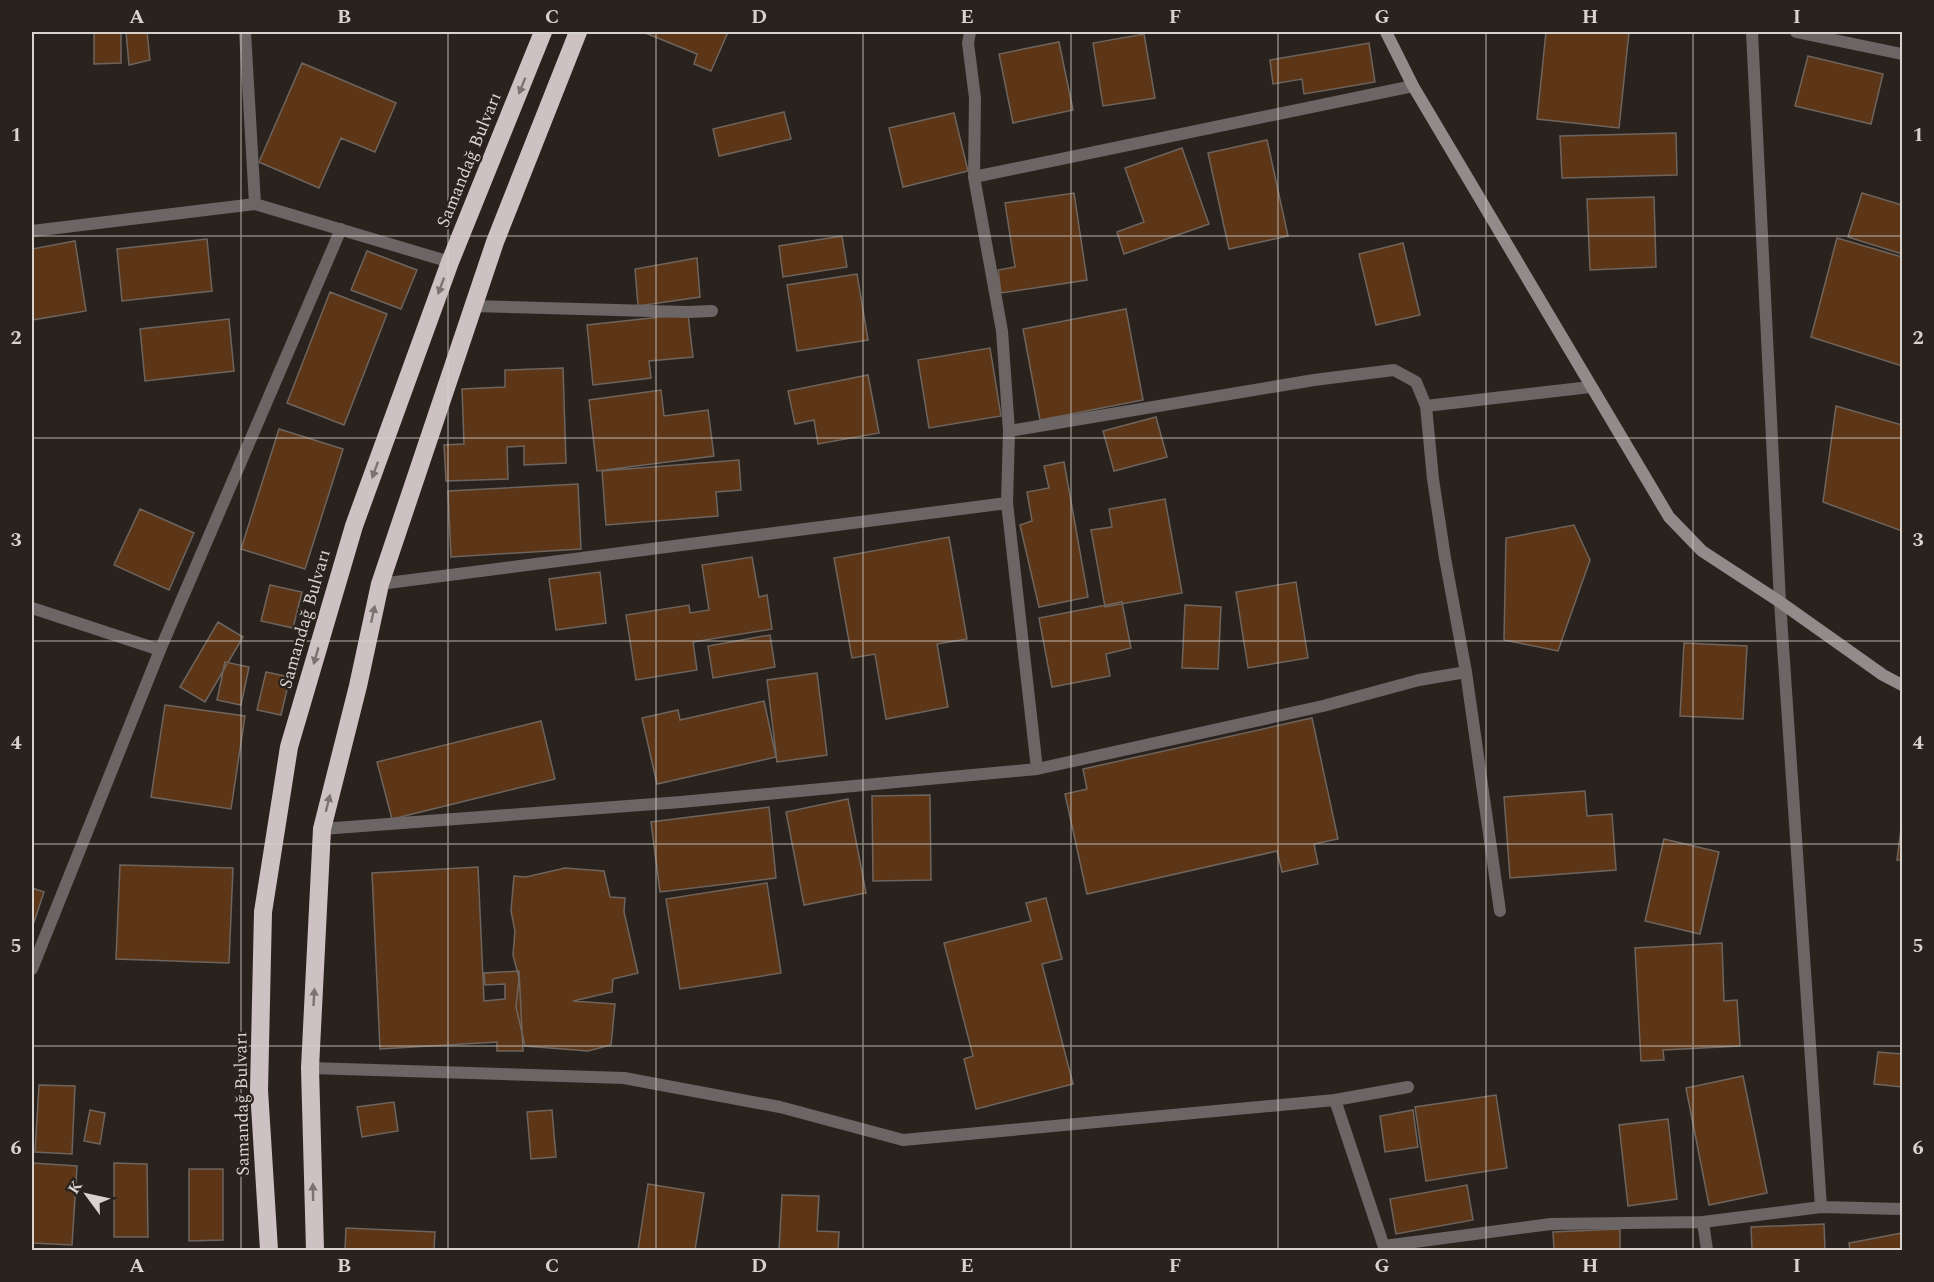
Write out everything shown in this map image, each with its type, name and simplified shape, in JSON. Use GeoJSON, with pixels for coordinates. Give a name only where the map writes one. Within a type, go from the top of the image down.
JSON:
{"type":"FeatureCollection","features":[{"type":"Feature","properties":{"kind":"highway","name":"Samandağ Bulvarı"},"geometry":{"type":"LineString","coordinates":[[268,1251],[259,1090],[264,912],[290,747],[354,526],[450,262],[543,32]]}},
{"type":"Feature","properties":{"kind":"highway"},"geometry":{"type":"LineString","coordinates":[[315,1251],[310,1068],[322,829],[358,686],[380,584],[472,306],[578,32]]}},
{"type":"Feature","properties":{"kind":"street"},"geometry":{"type":"LineString","coordinates":[[245,32],[255,204]]}},
{"type":"Feature","properties":{"kind":"street"},"geometry":{"type":"LineString","coordinates":[[970,32],[968,43],[975,98],[974,177],[1002,331],[1009,431],[1007,503],[1037,769]]}},
{"type":"Feature","properties":{"kind":"street"},"geometry":{"type":"LineString","coordinates":[[1386,32],[1413,86],[1669,517],[1702,551],[1780,602],[1882,675],[1902,685]]}},
{"type":"Feature","properties":{"kind":"street"},"geometry":{"type":"LineString","coordinates":[[1752,32],[1780,602],[1821,1207]]}},
{"type":"Feature","properties":{"kind":"street"},"geometry":{"type":"LineString","coordinates":[[1796,32],[1902,54]]}},
{"type":"Feature","properties":{"kind":"street"},"geometry":{"type":"LineString","coordinates":[[974,177],[1413,86]]}},
{"type":"Feature","properties":{"kind":"street"},"geometry":{"type":"LineString","coordinates":[[32,231],[255,204],[450,262]]}},
{"type":"Feature","properties":{"kind":"street"},"geometry":{"type":"LineString","coordinates":[[32,969],[160,650],[341,229]]}},
{"type":"Feature","properties":{"kind":"street"},"geometry":{"type":"LineString","coordinates":[[472,306],[712,311]]}},
{"type":"Feature","properties":{"kind":"street"},"geometry":{"type":"LineString","coordinates":[[1009,431],[1314,380],[1394,370],[1416,382],[1426,406],[1433,479],[1466,672],[1500,911]]}},
{"type":"Feature","properties":{"kind":"street"},"geometry":{"type":"LineString","coordinates":[[1426,406],[1590,387]]}},
{"type":"Feature","properties":{"kind":"street"},"geometry":{"type":"LineString","coordinates":[[380,584],[1007,503]]}},
{"type":"Feature","properties":{"kind":"street"},"geometry":{"type":"LineString","coordinates":[[32,608],[160,650]]}},
{"type":"Feature","properties":{"kind":"street"},"geometry":{"type":"LineString","coordinates":[[322,829],[681,802],[1037,769],[1323,706],[1419,680],[1466,672]]}},
{"type":"Feature","properties":{"kind":"street"},"geometry":{"type":"LineString","coordinates":[[310,1068],[624,1078],[780,1107],[903,1140],[1335,1100],[1408,1087]]}},
{"type":"Feature","properties":{"kind":"street"},"geometry":{"type":"LineString","coordinates":[[1335,1100],[1384,1248],[1551,1224],[1703,1222],[1821,1207],[1902,1209]]}},
{"type":"Feature","properties":{"kind":"street"},"geometry":{"type":"LineString","coordinates":[[1703,1222],[1707,1251]]}},
{"type":"Feature","properties":{"kind":"building"},"geometry":{"type":"Polygon","coordinates":[[[94,32],[121,32],[121,63],[94,64],[94,32]]]}},
{"type":"Feature","properties":{"kind":"building"},"geometry":{"type":"Polygon","coordinates":[[[126,32],[147,32],[150,60],[129,65],[126,32]]]}},
{"type":"Feature","properties":{"kind":"building"},"geometry":{"type":"Polygon","coordinates":[[[643,32],[728,32],[711,71],[694,64],[697,54],[643,32]]]}},
{"type":"Feature","properties":{"kind":"building"},"geometry":{"type":"Polygon","coordinates":[[[1546,32],[1629,32],[1619,128],[1537,119],[1546,32]]]}},
{"type":"Feature","properties":{"kind":"building"},"geometry":{"type":"Polygon","coordinates":[[[1144,34],[1155,98],[1103,106],[1093,43],[1144,34]]]}},
{"type":"Feature","properties":{"kind":"building"},"geometry":{"type":"Polygon","coordinates":[[[1059,42],[1073,110],[1013,123],[999,54],[1059,42]]]}},
{"type":"Feature","properties":{"kind":"building"},"geometry":{"type":"Polygon","coordinates":[[[1369,43],[1375,82],[1304,94],[1302,79],[1273,84],[1270,60],[1369,43]]]}},
{"type":"Feature","properties":{"kind":"building"},"geometry":{"type":"Polygon","coordinates":[[[1808,56],[1883,74],[1871,124],[1795,106],[1808,56]]]}},
{"type":"Feature","properties":{"kind":"building"},"geometry":{"type":"Polygon","coordinates":[[[302,63],[396,103],[375,152],[341,138],[319,188],[259,162],[302,63]]]}},
{"type":"Feature","properties":{"kind":"building"},"geometry":{"type":"Polygon","coordinates":[[[784,112],[791,139],[719,156],[713,129],[784,112]]]}},
{"type":"Feature","properties":{"kind":"building"},"geometry":{"type":"Polygon","coordinates":[[[954,113],[968,171],[903,187],[889,128],[954,113]]]}},
{"type":"Feature","properties":{"kind":"building"},"geometry":{"type":"Polygon","coordinates":[[[1676,133],[1677,175],[1562,178],[1560,136],[1676,133]]]}},
{"type":"Feature","properties":{"kind":"building"},"geometry":{"type":"Polygon","coordinates":[[[1267,140],[1288,236],[1229,249],[1208,153],[1267,140]]]}},
{"type":"Feature","properties":{"kind":"building"},"geometry":{"type":"Polygon","coordinates":[[[1182,148],[1209,224],[1124,254],[1117,232],[1144,222],[1125,168],[1182,148]]]}},
{"type":"Feature","properties":{"kind":"building"},"geometry":{"type":"Polygon","coordinates":[[[1074,193],[1087,280],[1001,293],[998,270],[1015,267],[1005,203],[1074,193]]]}},
{"type":"Feature","properties":{"kind":"building"},"geometry":{"type":"Polygon","coordinates":[[[1862,193],[1902,205],[1902,254],[1848,237],[1862,193]]]}},
{"type":"Feature","properties":{"kind":"building"},"geometry":{"type":"Polygon","coordinates":[[[1654,197],[1656,267],[1590,270],[1587,199],[1654,197]]]}},
{"type":"Feature","properties":{"kind":"building"},"geometry":{"type":"Polygon","coordinates":[[[842,236],[847,267],[783,277],[779,246],[842,236]]]}},
{"type":"Feature","properties":{"kind":"building"},"geometry":{"type":"Polygon","coordinates":[[[1837,238],[1902,257],[1902,366],[1811,337],[1837,238]]]}},
{"type":"Feature","properties":{"kind":"building"},"geometry":{"type":"Polygon","coordinates":[[[207,239],[212,291],[122,301],[117,249],[207,239]]]}},
{"type":"Feature","properties":{"kind":"building"},"geometry":{"type":"Polygon","coordinates":[[[75,241],[86,311],[32,320],[32,249],[75,241]]]}},
{"type":"Feature","properties":{"kind":"building"},"geometry":{"type":"Polygon","coordinates":[[[1403,243],[1420,315],[1376,325],[1359,254],[1403,243]]]}},
{"type":"Feature","properties":{"kind":"building"},"geometry":{"type":"Polygon","coordinates":[[[367,251],[417,270],[401,309],[351,290],[367,251]]]}},
{"type":"Feature","properties":{"kind":"building"},"geometry":{"type":"Polygon","coordinates":[[[697,258],[700,297],[638,306],[635,269],[697,258]]]}},
{"type":"Feature","properties":{"kind":"building"},"geometry":{"type":"Polygon","coordinates":[[[857,274],[868,340],[797,351],[787,285],[857,274]]]}},
{"type":"Feature","properties":{"kind":"building"},"geometry":{"type":"Polygon","coordinates":[[[330,292],[387,314],[344,425],[287,403],[330,292]]]}},
{"type":"Feature","properties":{"kind":"building"},"geometry":{"type":"Polygon","coordinates":[[[1126,309],[1143,400],[1040,420],[1023,329],[1126,309]]]}},
{"type":"Feature","properties":{"kind":"building"},"geometry":{"type":"Polygon","coordinates":[[[688,314],[693,357],[649,361],[651,378],[593,385],[587,325],[688,314]]]}},
{"type":"Feature","properties":{"kind":"building"},"geometry":{"type":"Polygon","coordinates":[[[229,319],[234,371],[145,381],[140,329],[229,319]]]}},
{"type":"Feature","properties":{"kind":"building"},"geometry":{"type":"Polygon","coordinates":[[[990,348],[1001,416],[929,428],[918,360],[990,348]]]}},
{"type":"Feature","properties":{"kind":"building"},"geometry":{"type":"Polygon","coordinates":[[[563,368],[566,463],[524,465],[524,446],[507,447],[508,479],[446,481],[444,445],[464,444],[462,389],[505,387],[505,370],[563,368]]]}},
{"type":"Feature","properties":{"kind":"building"},"geometry":{"type":"Polygon","coordinates":[[[868,375],[879,433],[818,444],[814,420],[795,424],[788,391],[868,375]]]}},
{"type":"Feature","properties":{"kind":"building"},"geometry":{"type":"Polygon","coordinates":[[[661,390],[664,416],[708,410],[714,456],[597,471],[589,400],[661,390]]]}},
{"type":"Feature","properties":{"kind":"building"},"geometry":{"type":"Polygon","coordinates":[[[1836,406],[1902,425],[1902,531],[1823,502],[1836,406]]]}},
{"type":"Feature","properties":{"kind":"building"},"geometry":{"type":"Polygon","coordinates":[[[1156,417],[1167,457],[1114,471],[1103,431],[1156,417]]]}},
{"type":"Feature","properties":{"kind":"building"},"geometry":{"type":"Polygon","coordinates":[[[279,429],[343,449],[305,569],[241,549],[279,429]]]}},
{"type":"Feature","properties":{"kind":"building"},"geometry":{"type":"Polygon","coordinates":[[[739,460],[741,490],[716,492],[718,516],[606,525],[602,471],[739,460]]]}},
{"type":"Feature","properties":{"kind":"building"},"geometry":{"type":"Polygon","coordinates":[[[1064,462],[1088,597],[1039,607],[1020,525],[1032,521],[1027,492],[1049,488],[1044,466],[1064,462]]]}},
{"type":"Feature","properties":{"kind":"building"},"geometry":{"type":"Polygon","coordinates":[[[578,484],[581,549],[451,557],[448,491],[578,484]]]}},
{"type":"Feature","properties":{"kind":"building"},"geometry":{"type":"Polygon","coordinates":[[[1165,499],[1182,593],[1105,607],[1091,530],[1112,527],[1109,509],[1165,499]]]}},
{"type":"Feature","properties":{"kind":"building"},"geometry":{"type":"Polygon","coordinates":[[[140,509],[194,533],[169,590],[114,565],[140,509]]]}},
{"type":"Feature","properties":{"kind":"building"},"geometry":{"type":"Polygon","coordinates":[[[1574,525],[1590,560],[1558,651],[1504,640],[1506,538],[1574,525]]]}},
{"type":"Feature","properties":{"kind":"building"},"geometry":{"type":"Polygon","coordinates":[[[949,537],[967,639],[937,644],[948,707],[886,719],[875,654],[852,658],[834,558],[949,537]]]}},
{"type":"Feature","properties":{"kind":"building"},"geometry":{"type":"Polygon","coordinates":[[[752,557],[759,597],[767,595],[772,629],[693,642],[697,670],[636,680],[626,615],[689,605],[690,613],[709,610],[702,565],[752,557]]]}},
{"type":"Feature","properties":{"kind":"building"},"geometry":{"type":"Polygon","coordinates":[[[600,572],[606,623],[556,630],[549,579],[600,572]]]}},
{"type":"Feature","properties":{"kind":"building"},"geometry":{"type":"Polygon","coordinates":[[[1296,582],[1308,658],[1248,668],[1236,592],[1296,582]]]}},
{"type":"Feature","properties":{"kind":"building"},"geometry":{"type":"Polygon","coordinates":[[[270,585],[302,592],[293,628],[261,621],[270,585]]]}},
{"type":"Feature","properties":{"kind":"building"},"geometry":{"type":"Polygon","coordinates":[[[1122,602],[1131,648],[1106,654],[1110,676],[1052,687],[1039,618],[1122,602]]]}},
{"type":"Feature","properties":{"kind":"building"},"geometry":{"type":"Polygon","coordinates":[[[1185,605],[1221,607],[1218,669],[1182,668],[1185,605]]]}},
{"type":"Feature","properties":{"kind":"building"},"geometry":{"type":"Polygon","coordinates":[[[218,622],[243,637],[205,702],[180,687],[218,622]]]}},
{"type":"Feature","properties":{"kind":"building"},"geometry":{"type":"Polygon","coordinates":[[[770,635],[775,667],[713,678],[708,646],[770,635]]]}},
{"type":"Feature","properties":{"kind":"building"},"geometry":{"type":"Polygon","coordinates":[[[1684,643],[1747,646],[1743,719],[1680,716],[1684,643]]]}},
{"type":"Feature","properties":{"kind":"building"},"geometry":{"type":"Polygon","coordinates":[[[225,662],[249,667],[241,705],[217,700],[225,662]]]}},
{"type":"Feature","properties":{"kind":"building"},"geometry":{"type":"Polygon","coordinates":[[[266,672],[290,677],[281,715],[257,710],[266,672]]]}},
{"type":"Feature","properties":{"kind":"building"},"geometry":{"type":"Polygon","coordinates":[[[817,673],[827,755],[777,762],[767,680],[817,673]]]}},
{"type":"Feature","properties":{"kind":"building"},"geometry":{"type":"Polygon","coordinates":[[[764,701],[776,757],[657,784],[642,718],[678,710],[680,720],[764,701]]]}},
{"type":"Feature","properties":{"kind":"building"},"geometry":{"type":"Polygon","coordinates":[[[165,705],[245,716],[231,809],[151,797],[165,705]]]}},
{"type":"Feature","properties":{"kind":"building"},"geometry":{"type":"Polygon","coordinates":[[[1312,718],[1338,839],[1314,844],[1318,864],[1282,872],[1277,851],[1087,894],[1065,794],[1087,789],[1083,769],[1312,718]]]}},
{"type":"Feature","properties":{"kind":"building"},"geometry":{"type":"Polygon","coordinates":[[[541,721],[555,779],[392,819],[377,762],[541,721]]]}},
{"type":"Feature","properties":{"kind":"building"},"geometry":{"type":"Polygon","coordinates":[[[1585,791],[1587,816],[1612,814],[1616,870],[1510,878],[1504,797],[1585,791]]]}},
{"type":"Feature","properties":{"kind":"building"},"geometry":{"type":"Polygon","coordinates":[[[930,795],[931,880],[873,881],[872,796],[930,795]]]}},
{"type":"Feature","properties":{"kind":"building"},"geometry":{"type":"Polygon","coordinates":[[[848,799],[866,893],[804,905],[786,812],[848,799]]]}},
{"type":"Feature","properties":{"kind":"building"},"geometry":{"type":"Polygon","coordinates":[[[769,807],[776,878],[660,892],[651,822],[769,807]]]}},
{"type":"Feature","properties":{"kind":"building"},"geometry":{"type":"Polygon","coordinates":[[[1902,821],[1902,860],[1897,860],[1902,821]]]}},
{"type":"Feature","properties":{"kind":"building"},"geometry":{"type":"Polygon","coordinates":[[[1664,839],[1719,852],[1700,934],[1645,921],[1664,839]]]}},
{"type":"Feature","properties":{"kind":"building"},"geometry":{"type":"Polygon","coordinates":[[[120,865],[233,868],[229,963],[116,959],[120,865]]]}},
{"type":"Feature","properties":{"kind":"building"},"geometry":{"type":"Polygon","coordinates":[[[478,867],[484,1001],[505,999],[505,984],[485,985],[484,973],[519,971],[523,1051],[497,1051],[497,1042],[380,1049],[372,873],[478,867]]]}},
{"type":"Feature","properties":{"kind":"building"},"geometry":{"type":"Polygon","coordinates":[[[565,868],[604,871],[610,897],[625,898],[624,912],[638,973],[613,979],[612,992],[573,1001],[615,1004],[611,1045],[588,1051],[525,1046],[516,1007],[519,978],[513,955],[515,931],[511,911],[514,876],[526,877],[565,868]]]}},
{"type":"Feature","properties":{"kind":"building"},"geometry":{"type":"Polygon","coordinates":[[[767,883],[781,973],[680,989],[666,899],[767,883]]]}},
{"type":"Feature","properties":{"kind":"building"},"geometry":{"type":"Polygon","coordinates":[[[32,888],[44,892],[32,928],[32,888]]]}},
{"type":"Feature","properties":{"kind":"building"},"geometry":{"type":"Polygon","coordinates":[[[1046,898],[1062,959],[1042,964],[1073,1084],[976,1109],[964,1059],[973,1056],[944,943],[1031,921],[1026,903],[1046,898]]]}},
{"type":"Feature","properties":{"kind":"building"},"geometry":{"type":"Polygon","coordinates":[[[1722,943],[1724,1001],[1737,1000],[1740,1046],[1663,1050],[1664,1060],[1641,1061],[1635,948],[1722,943]]]}},
{"type":"Feature","properties":{"kind":"building"},"geometry":{"type":"Polygon","coordinates":[[[1878,1052],[1902,1054],[1902,1087],[1874,1084],[1878,1052]]]}},
{"type":"Feature","properties":{"kind":"building"},"geometry":{"type":"Polygon","coordinates":[[[1743,1076],[1767,1193],[1709,1205],[1686,1088],[1743,1076]]]}},
{"type":"Feature","properties":{"kind":"building"},"geometry":{"type":"Polygon","coordinates":[[[39,1085],[75,1086],[72,1154],[35,1152],[39,1085]]]}},
{"type":"Feature","properties":{"kind":"building"},"geometry":{"type":"Polygon","coordinates":[[[1496,1095],[1507,1168],[1426,1181],[1415,1107],[1496,1095]]]}},
{"type":"Feature","properties":{"kind":"building"},"geometry":{"type":"Polygon","coordinates":[[[394,1102],[398,1131],[362,1137],[357,1107],[394,1102]]]}},
{"type":"Feature","properties":{"kind":"building"},"geometry":{"type":"Polygon","coordinates":[[[90,1110],[105,1113],[100,1144],[84,1141],[90,1110]]]}},
{"type":"Feature","properties":{"kind":"building"},"geometry":{"type":"Polygon","coordinates":[[[552,1110],[556,1157],[531,1159],[527,1112],[552,1110]]]}},
{"type":"Feature","properties":{"kind":"building"},"geometry":{"type":"Polygon","coordinates":[[[1413,1110],[1418,1147],[1385,1152],[1380,1116],[1413,1110]]]}},
{"type":"Feature","properties":{"kind":"building"},"geometry":{"type":"Polygon","coordinates":[[[1668,1119],[1677,1199],[1628,1206],[1619,1125],[1668,1119]]]}},
{"type":"Feature","properties":{"kind":"building"},"geometry":{"type":"Polygon","coordinates":[[[32,1163],[77,1166],[72,1245],[32,1243],[32,1163]]]}},
{"type":"Feature","properties":{"kind":"building"},"geometry":{"type":"Polygon","coordinates":[[[114,1163],[147,1164],[148,1237],[114,1237],[114,1163]]]}},
{"type":"Feature","properties":{"kind":"building"},"geometry":{"type":"Polygon","coordinates":[[[189,1169],[223,1169],[223,1240],[189,1241],[189,1169]]]}},
{"type":"Feature","properties":{"kind":"building"},"geometry":{"type":"Polygon","coordinates":[[[648,1184],[704,1193],[695,1250],[638,1250],[648,1184]]]}},
{"type":"Feature","properties":{"kind":"building"},"geometry":{"type":"Polygon","coordinates":[[[1467,1185],[1473,1220],[1396,1234],[1390,1199],[1467,1185]]]}},
{"type":"Feature","properties":{"kind":"building"},"geometry":{"type":"Polygon","coordinates":[[[782,1195],[819,1196],[817,1231],[839,1232],[838,1250],[779,1250],[782,1195]]]}},
{"type":"Feature","properties":{"kind":"building"},"geometry":{"type":"Polygon","coordinates":[[[1824,1224],[1825,1250],[1752,1250],[1751,1227],[1824,1224]]]}},
{"type":"Feature","properties":{"kind":"building"},"geometry":{"type":"Polygon","coordinates":[[[346,1228],[435,1232],[434,1250],[345,1250],[346,1228]]]}},
{"type":"Feature","properties":{"kind":"building"},"geometry":{"type":"Polygon","coordinates":[[[1620,1229],[1620,1250],[1554,1250],[1553,1232],[1620,1229]]]}},
{"type":"Feature","properties":{"kind":"building"},"geometry":{"type":"Polygon","coordinates":[[[1902,1233],[1902,1250],[1850,1250],[1849,1243],[1902,1233]]]}}]}
